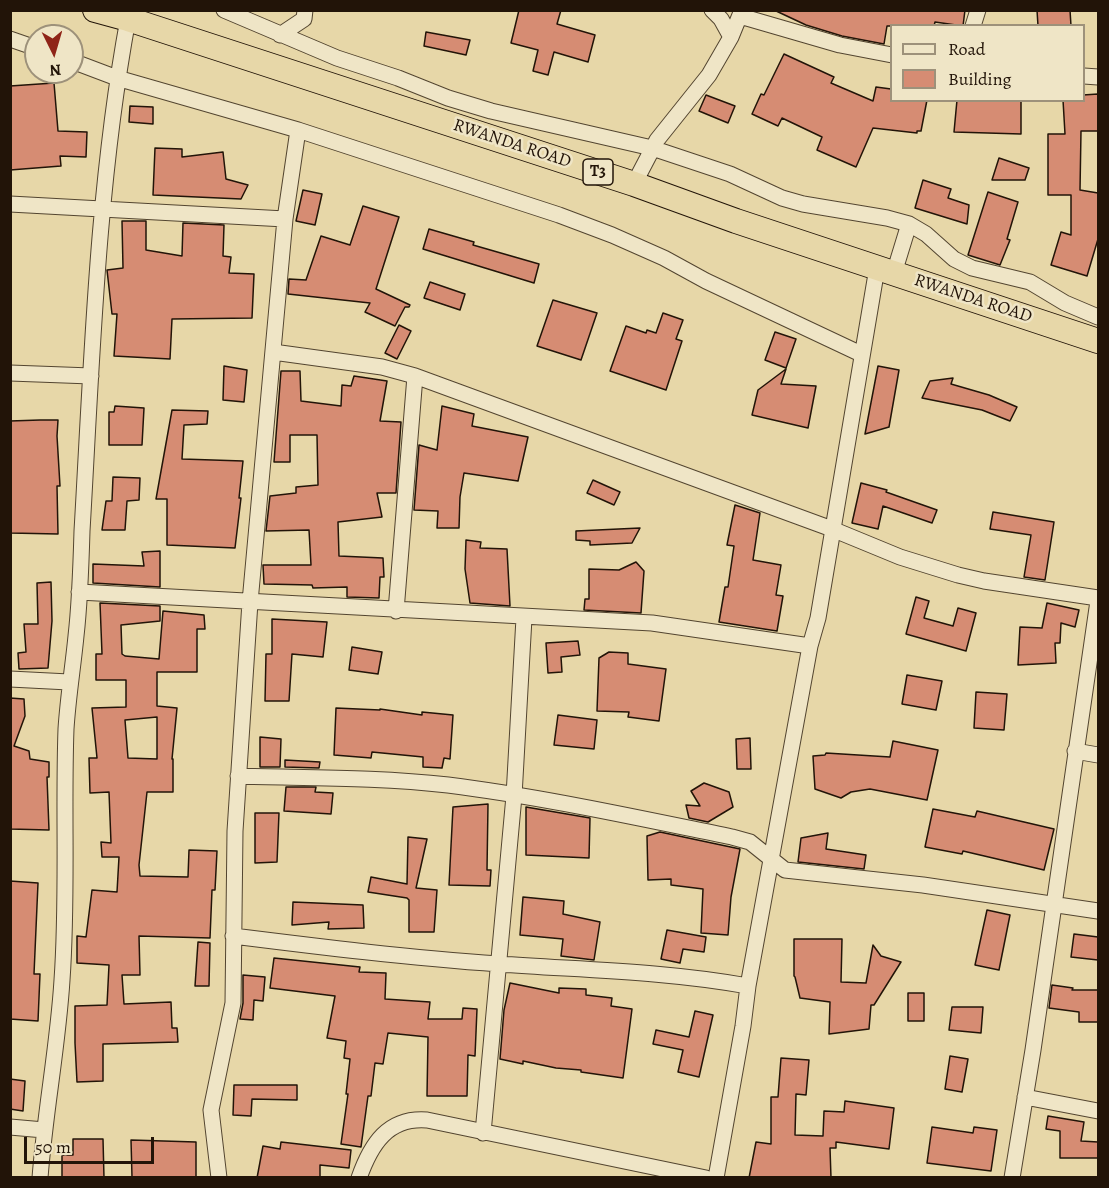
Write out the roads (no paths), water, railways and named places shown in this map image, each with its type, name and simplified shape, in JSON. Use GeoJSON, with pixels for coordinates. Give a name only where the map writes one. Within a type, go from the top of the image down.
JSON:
{"type":"FeatureCollection","features":[{"type":"Feature","properties":{"kind":"highway","name":"RWANDA ROAD"},"geometry":{"type":"LineString","coordinates":[[95,10],[634,184],[736,221],[1098,340]]}},
{"type":"Feature","properties":{"kind":"street"},"geometry":{"type":"LineString","coordinates":[[224,10],[280,35],[459,102],[652,148],[730,174],[782,198],[803,204],[909,224],[926,234],[954,259],[972,268],[1030,282],[1085,313],[1098,317]]}},
{"type":"Feature","properties":{"kind":"street"},"geometry":{"type":"LineString","coordinates":[[280,35],[304,19],[305,10]]}},
{"type":"Feature","properties":{"kind":"street"},"geometry":{"type":"LineString","coordinates":[[712,10],[731,37]]}},
{"type":"Feature","properties":{"kind":"street"},"geometry":{"type":"LineString","coordinates":[[634,184],[652,148],[709,75],[731,37],[741,13],[840,45],[890,55]]}},
{"type":"Feature","properties":{"kind":"street"},"geometry":{"type":"LineString","coordinates":[[40,1178],[62,978],[69,682],[76,635],[103,210],[117,78],[128,19]]}},
{"type":"Feature","properties":{"kind":"street"},"geometry":{"type":"LineString","coordinates":[[84,66],[117,78],[298,130],[560,215],[612,235],[861,354]]}},
{"type":"Feature","properties":{"kind":"street"},"geometry":{"type":"LineString","coordinates":[[219,1178],[211,1110],[233,1003],[238,776],[250,602],[285,219],[298,130]]}},
{"type":"Feature","properties":{"kind":"street"},"geometry":{"type":"LineString","coordinates":[[10,204],[285,219]]}},
{"type":"Feature","properties":{"kind":"street"},"geometry":{"type":"LineString","coordinates":[[716,1178],[748,986],[810,646],[818,618],[861,354],[886,271],[909,224]]}},
{"type":"Feature","properties":{"kind":"street"},"geometry":{"type":"LineString","coordinates":[[273,352],[382,367],[415,376],[832,529],[900,557],[958,575],[1098,599],[1012,1178]]}},
{"type":"Feature","properties":{"kind":"street"},"geometry":{"type":"LineString","coordinates":[[10,373],[91,376]]}},
{"type":"Feature","properties":{"kind":"street"},"geometry":{"type":"LineString","coordinates":[[396,611],[415,376]]}},
{"type":"Feature","properties":{"kind":"street"},"geometry":{"type":"LineString","coordinates":[[79,592],[652,624],[810,646]]}},
{"type":"Feature","properties":{"kind":"street"},"geometry":{"type":"LineString","coordinates":[[483,1133],[514,796],[524,618]]}},
{"type":"Feature","properties":{"kind":"street"},"geometry":{"type":"LineString","coordinates":[[10,679],[69,682]]}},
{"type":"Feature","properties":{"kind":"street"},"geometry":{"type":"LineString","coordinates":[[1075,751],[1098,755]]}},
{"type":"Feature","properties":{"kind":"street"},"geometry":{"type":"LineString","coordinates":[[238,776],[447,785],[732,837],[750,842],[784,870],[923,885],[1098,911]]}},
{"type":"Feature","properties":{"kind":"street"},"geometry":{"type":"LineString","coordinates":[[233,936],[331,949],[498,964],[673,975],[748,986]]}},
{"type":"Feature","properties":{"kind":"street"},"geometry":{"type":"LineString","coordinates":[[1025,1097],[1098,1111]]}},
{"type":"Feature","properties":{"kind":"street"},"geometry":{"type":"LineString","coordinates":[[359,1178],[365,1161],[379,1138],[399,1124],[413,1119],[706,1178]]}},
{"type":"Feature","properties":{"kind":"street"},"geometry":{"type":"LineString","coordinates":[[10,1127],[44,1130]]}}]}
